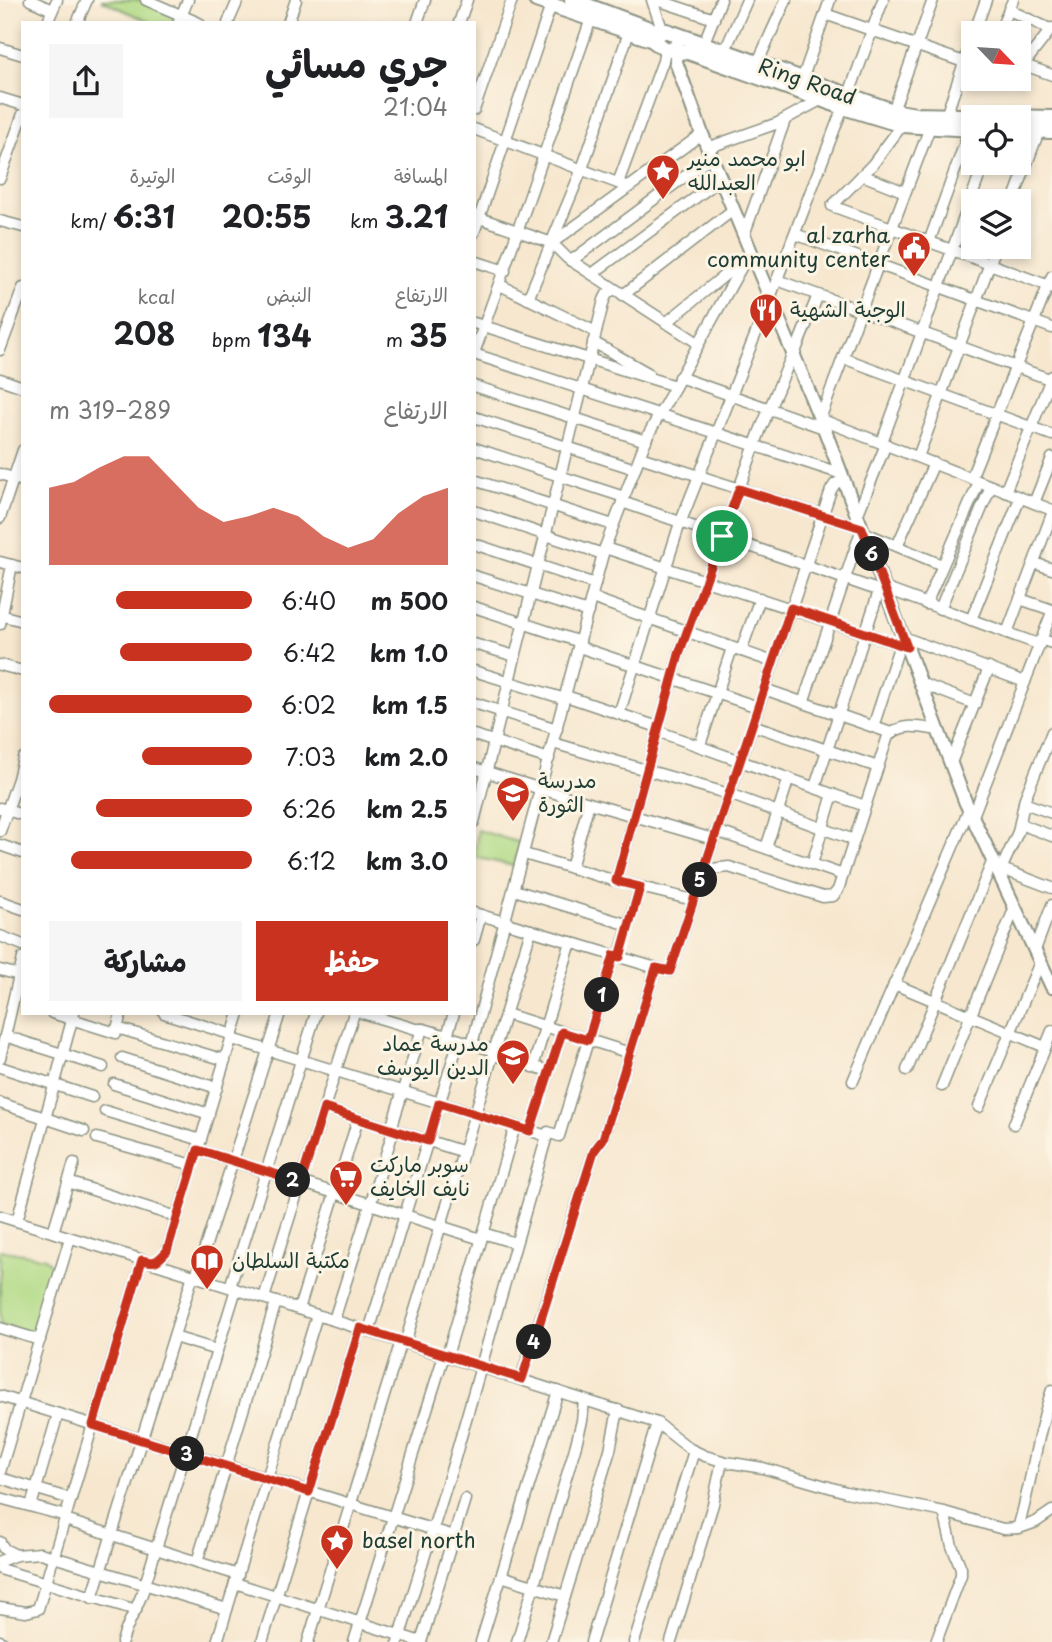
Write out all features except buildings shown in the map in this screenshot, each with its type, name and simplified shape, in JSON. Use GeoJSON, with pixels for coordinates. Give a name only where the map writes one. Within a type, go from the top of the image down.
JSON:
{"type":"FeatureCollection","features":[{"type":"Feature","properties":{"kind":"highway","name":"Ring Road"},"geometry":{"type":"LineString","coordinates":[[536,0],[667,42],[822,99],[916,115],[1052,118]]}},
{"type":"Feature","properties":{"kind":"highway","name":"Ring Road"},"geometry":{"type":"LineString","coordinates":[[576,1],[655,31],[667,42],[703,45],[802,80],[902,125],[961,129]]}},
{"type":"Feature","properties":{"kind":"main road"},"geometry":{"type":"LineString","coordinates":[[667,42],[744,235],[748,261],[770,298],[822,423],[883,591],[971,813],[1052,987]]}},
{"type":"Feature","properties":{"kind":"street"},"geometry":{"type":"LineString","coordinates":[[30,0],[54,5]]}},
{"type":"Feature","properties":{"kind":"street"},"geometry":{"type":"LineString","coordinates":[[78,21],[87,0]]}},
{"type":"Feature","properties":{"kind":"street"},"geometry":{"type":"LineString","coordinates":[[146,0],[179,19],[188,0]]}},
{"type":"Feature","properties":{"kind":"street"},"geometry":{"type":"LineString","coordinates":[[229,21],[238,0]]}},
{"type":"Feature","properties":{"kind":"street"},"geometry":{"type":"LineString","coordinates":[[289,21],[296,0]]}},
{"type":"Feature","properties":{"kind":"street"},"geometry":{"type":"LineString","coordinates":[[418,21],[425,0]]}},
{"type":"Feature","properties":{"kind":"street"},"geometry":{"type":"LineString","coordinates":[[460,21],[467,0]]}},
{"type":"Feature","properties":{"kind":"street"},"geometry":{"type":"LineString","coordinates":[[476,104],[512,0]]}},
{"type":"Feature","properties":{"kind":"street"},"geometry":{"type":"LineString","coordinates":[[703,45],[721,0]]}},
{"type":"Feature","properties":{"kind":"street"},"geometry":{"type":"LineString","coordinates":[[724,52],[747,0]]}},
{"type":"Feature","properties":{"kind":"street"},"geometry":{"type":"LineString","coordinates":[[758,64],[786,0]]}},
{"type":"Feature","properties":{"kind":"street"},"geometry":{"type":"LineString","coordinates":[[802,80],[830,0]]}},
{"type":"Feature","properties":{"kind":"street"},"geometry":{"type":"LineString","coordinates":[[619,714],[681,522],[795,234],[883,0]]}},
{"type":"Feature","properties":{"kind":"street"},"geometry":{"type":"LineString","coordinates":[[893,111],[933,0]]}},
{"type":"Feature","properties":{"kind":"street"},"geometry":{"type":"LineString","coordinates":[[978,21],[986,0]]}},
{"type":"Feature","properties":{"kind":"street"},"geometry":{"type":"LineString","coordinates":[[655,1],[713,19]]}},
{"type":"Feature","properties":{"kind":"street"},"geometry":{"type":"LineString","coordinates":[[623,185],[667,42],[655,1]]}},
{"type":"Feature","properties":{"kind":"street"},"geometry":{"type":"LineString","coordinates":[[551,5],[477,217],[552,243],[571,261],[698,343]]}},
{"type":"Feature","properties":{"kind":"street"},"geometry":{"type":"LineString","coordinates":[[1011,5],[1052,29],[1031,52]]}},
{"type":"Feature","properties":{"kind":"street"},"geometry":{"type":"LineString","coordinates":[[825,14],[961,61]]}},
{"type":"Feature","properties":{"kind":"street"},"geometry":{"type":"LineString","coordinates":[[591,19],[500,285],[479,325],[589,360],[731,396],[884,443],[1052,512],[1007,633]]}},
{"type":"Feature","properties":{"kind":"street"},"geometry":{"type":"LineString","coordinates":[[528,299],[582,169],[629,32]]}},
{"type":"Feature","properties":{"kind":"street"},"geometry":{"type":"LineString","coordinates":[[0,48],[21,54]]}},
{"type":"Feature","properties":{"kind":"street"},"geometry":{"type":"LineString","coordinates":[[1031,67],[1052,75]]}},
{"type":"Feature","properties":{"kind":"street"},"geometry":{"type":"LineString","coordinates":[[946,116],[961,71]]}},
{"type":"Feature","properties":{"kind":"street"},"geometry":{"type":"LineString","coordinates":[[0,98],[21,104]]}},
{"type":"Feature","properties":{"kind":"street"},"geometry":{"type":"LineString","coordinates":[[571,261],[709,152],[785,120],[822,99]]}},
{"type":"Feature","properties":{"kind":"street"},"geometry":{"type":"LineString","coordinates":[[0,178],[5,149],[21,118]]}},
{"type":"Feature","properties":{"kind":"street"},"geometry":{"type":"LineString","coordinates":[[744,235],[785,120]]}},
{"type":"Feature","properties":{"kind":"street"},"geometry":{"type":"LineString","coordinates":[[902,125],[862,175],[832,206],[990,264],[1051,283],[996,415],[975,480],[926,604]]}},
{"type":"Feature","properties":{"kind":"street"},"geometry":{"type":"LineString","coordinates":[[822,423],[843,359],[930,127]]}},
{"type":"Feature","properties":{"kind":"street"},"geometry":{"type":"LineString","coordinates":[[476,131],[623,185]]}},
{"type":"Feature","properties":{"kind":"street"},"geometry":{"type":"LineString","coordinates":[[1018,189],[1045,131]]}},
{"type":"Feature","properties":{"kind":"street"},"geometry":{"type":"LineString","coordinates":[[552,243],[623,185],[702,134]]}},
{"type":"Feature","properties":{"kind":"street"},"geometry":{"type":"LineString","coordinates":[[929,242],[961,156]]}},
{"type":"Feature","properties":{"kind":"street"},"geometry":{"type":"LineString","coordinates":[[862,175],[905,192]]}},
{"type":"Feature","properties":{"kind":"street"},"geometry":{"type":"LineString","coordinates":[[803,703],[845,579],[884,443],[980,175]]}},
{"type":"Feature","properties":{"kind":"street"},"geometry":{"type":"LineString","coordinates":[[592,274],[720,179]]}},
{"type":"Feature","properties":{"kind":"street"},"geometry":{"type":"LineString","coordinates":[[477,798],[487,772],[604,300],[607,294],[619,292],[733,210]]}},
{"type":"Feature","properties":{"kind":"street"},"geometry":{"type":"LineString","coordinates":[[0,221],[21,226]]}},
{"type":"Feature","properties":{"kind":"street"},"geometry":{"type":"LineString","coordinates":[[795,234],[1052,328]]}},
{"type":"Feature","properties":{"kind":"street"},"geometry":{"type":"LineString","coordinates":[[918,457],[992,259]]}},
{"type":"Feature","properties":{"kind":"street"},"geometry":{"type":"LineString","coordinates":[[666,323],[736,266],[748,261]]}},
{"type":"Feature","properties":{"kind":"street"},"geometry":{"type":"LineString","coordinates":[[472,1044],[613,525],[673,382],[748,261]]}},
{"type":"Feature","properties":{"kind":"street"},"geometry":{"type":"LineString","coordinates":[[476,262],[505,271]]}},
{"type":"Feature","properties":{"kind":"street"},"geometry":{"type":"LineString","coordinates":[[777,280],[1051,378],[1004,492]]}},
{"type":"Feature","properties":{"kind":"street"},"geometry":{"type":"LineString","coordinates":[[500,285],[673,382]]}},
{"type":"Feature","properties":{"kind":"street"},"geometry":{"type":"LineString","coordinates":[[0,350],[21,293]]}},
{"type":"Feature","properties":{"kind":"street"},"geometry":{"type":"LineString","coordinates":[[616,881],[657,729],[687,632],[754,445],[818,295]]}},
{"type":"Feature","properties":{"kind":"street"},"geometry":{"type":"LineString","coordinates":[[476,354],[843,476],[835,484],[822,515],[670,971],[478,914]]}},
{"type":"Feature","properties":{"kind":"street"},"geometry":{"type":"LineString","coordinates":[[843,359],[1052,435]]}},
{"type":"Feature","properties":{"kind":"street"},"geometry":{"type":"LineString","coordinates":[[0,379],[21,386]]}},
{"type":"Feature","properties":{"kind":"street"},"geometry":{"type":"LineString","coordinates":[[476,387],[646,441]]}},
{"type":"Feature","properties":{"kind":"street"},"geometry":{"type":"LineString","coordinates":[[476,418],[635,469]]}},
{"type":"Feature","properties":{"kind":"street"},"geometry":{"type":"LineString","coordinates":[[476,449],[560,476],[681,522],[845,579],[926,604],[1035,643],[1046,642]]}},
{"type":"Feature","properties":{"kind":"street"},"geometry":{"type":"LineString","coordinates":[[640,457],[861,525],[897,546],[942,565]]}},
{"type":"Feature","properties":{"kind":"street"},"geometry":{"type":"LineString","coordinates":[[1034,503],[1052,458]]}},
{"type":"Feature","properties":{"kind":"street"},"geometry":{"type":"LineString","coordinates":[[0,518],[18,480],[21,462]]}},
{"type":"Feature","properties":{"kind":"street"},"geometry":{"type":"LineString","coordinates":[[897,546],[934,463]]}},
{"type":"Feature","properties":{"kind":"street"},"geometry":{"type":"LineString","coordinates":[[0,474],[18,480]]}},
{"type":"Feature","properties":{"kind":"street"},"geometry":{"type":"LineString","coordinates":[[476,481],[613,525]]}},
{"type":"Feature","properties":{"kind":"street"},"geometry":{"type":"LineString","coordinates":[[940,609],[991,486]]}},
{"type":"Feature","properties":{"kind":"street"},"geometry":{"type":"LineString","coordinates":[[971,620],[1020,498]]}},
{"type":"Feature","properties":{"kind":"street"},"geometry":{"type":"LineString","coordinates":[[476,513],[545,535],[666,568],[865,633],[989,668],[1025,682]]}},
{"type":"Feature","properties":{"kind":"street"},"geometry":{"type":"LineString","coordinates":[[476,545],[595,584]]}},
{"type":"Feature","properties":{"kind":"street"},"geometry":{"type":"LineString","coordinates":[[0,562],[21,567]]}},
{"type":"Feature","properties":{"kind":"street"},"geometry":{"type":"LineString","coordinates":[[1034,563],[1052,569]]}},
{"type":"Feature","properties":{"kind":"street"},"geometry":{"type":"LineString","coordinates":[[12,565],[1,618],[21,621]]}},
{"type":"Feature","properties":{"kind":"street"},"geometry":{"type":"LineString","coordinates":[[476,577],[588,612]]}},
{"type":"Feature","properties":{"kind":"street"},"geometry":{"type":"LineString","coordinates":[[815,787],[865,633],[883,591]]}},
{"type":"Feature","properties":{"kind":"street"},"geometry":{"type":"LineString","coordinates":[[592,598],[773,662]]}},
{"type":"Feature","properties":{"kind":"street"},"geometry":{"type":"LineString","coordinates":[[701,745],[718,693],[760,598]]}},
{"type":"Feature","properties":{"kind":"street"},"geometry":{"type":"LineString","coordinates":[[853,1081],[971,813],[1025,682],[1046,642],[1052,611],[1020,598]]}},
{"type":"Feature","properties":{"kind":"street"},"geometry":{"type":"LineString","coordinates":[[476,608],[635,666],[758,707]]}},
{"type":"Feature","properties":{"kind":"street"},"geometry":{"type":"LineString","coordinates":[[873,727],[903,643]]}},
{"type":"Feature","properties":{"kind":"street"},"geometry":{"type":"LineString","coordinates":[[476,645],[516,656]]}},
{"type":"Feature","properties":{"kind":"street"},"geometry":{"type":"LineString","coordinates":[[0,665],[21,670]]}},
{"type":"Feature","properties":{"kind":"street"},"geometry":{"type":"LineString","coordinates":[[951,763],[989,668]]}},
{"type":"Feature","properties":{"kind":"street"},"geometry":{"type":"LineString","coordinates":[[476,672],[619,714],[865,806]]}},
{"type":"Feature","properties":{"kind":"street"},"geometry":{"type":"LineString","coordinates":[[920,682],[975,704]]}},
{"type":"Feature","properties":{"kind":"street"},"geometry":{"type":"LineString","coordinates":[[764,689],[891,733],[909,726],[938,730]]}},
{"type":"Feature","properties":{"kind":"street"},"geometry":{"type":"LineString","coordinates":[[476,705],[557,729]]}},
{"type":"Feature","properties":{"kind":"street"},"geometry":{"type":"LineString","coordinates":[[752,725],[877,767]]}},
{"type":"Feature","properties":{"kind":"street"},"geometry":{"type":"LineString","coordinates":[[906,1070],[935,1001],[1020,824],[1024,803],[1048,752],[1052,732]]}},
{"type":"Feature","properties":{"kind":"street"},"geometry":{"type":"LineString","coordinates":[[703,870],[729,867],[823,897],[836,894],[877,767],[891,733]]}},
{"type":"Feature","properties":{"kind":"street"},"geometry":{"type":"LineString","coordinates":[[476,736],[549,759]]}},
{"type":"Feature","properties":{"kind":"street"},"geometry":{"type":"LineString","coordinates":[[553,743],[729,794],[854,840]]}},
{"type":"Feature","properties":{"kind":"street"},"geometry":{"type":"LineString","coordinates":[[0,831],[4,809],[21,766]]}},
{"type":"Feature","properties":{"kind":"street"},"geometry":{"type":"LineString","coordinates":[[476,769],[634,816],[766,848],[843,875]]}},
{"type":"Feature","properties":{"kind":"street"},"geometry":{"type":"LineString","coordinates":[[766,848],[789,778]]}},
{"type":"Feature","properties":{"kind":"street"},"geometry":{"type":"LineString","coordinates":[[812,864],[833,794]]}},
{"type":"Feature","properties":{"kind":"street"},"geometry":{"type":"LineString","coordinates":[[571,868],[590,803]]}},
{"type":"Feature","properties":{"kind":"street"},"geometry":{"type":"LineString","coordinates":[[1024,803],[1052,813]]}},
{"type":"Feature","properties":{"kind":"street"},"geometry":{"type":"LineString","coordinates":[[4,809],[21,814]]}},
{"type":"Feature","properties":{"kind":"street"},"geometry":{"type":"LineString","coordinates":[[1020,824],[1052,836]]}},
{"type":"Feature","properties":{"kind":"street"},"geometry":{"type":"LineString","coordinates":[[0,845],[21,852]]}},
{"type":"Feature","properties":{"kind":"street"},"geometry":{"type":"LineString","coordinates":[[524,854],[693,900]]}},
{"type":"Feature","properties":{"kind":"street"},"geometry":{"type":"LineString","coordinates":[[998,867],[1052,888]]}},
{"type":"Feature","properties":{"kind":"street"},"geometry":{"type":"LineString","coordinates":[[399,1639],[548,1132],[559,1136],[588,1040],[640,887]]}},
{"type":"Feature","properties":{"kind":"street"},"geometry":{"type":"LineString","coordinates":[[514,890],[629,925]]}},
{"type":"Feature","properties":{"kind":"street"},"geometry":{"type":"LineString","coordinates":[[0,901],[21,908]]}},
{"type":"Feature","properties":{"kind":"street"},"geometry":{"type":"LineString","coordinates":[[979,1107],[1010,1033],[1052,905]]}},
{"type":"Feature","properties":{"kind":"street"},"geometry":{"type":"LineString","coordinates":[[942,1086],[1015,907]]}},
{"type":"Feature","properties":{"kind":"street"},"geometry":{"type":"LineString","coordinates":[[308,1642],[441,1227],[531,930]]}},
{"type":"Feature","properties":{"kind":"street"},"geometry":{"type":"LineString","coordinates":[[0,936],[21,944]]}},
{"type":"Feature","properties":{"kind":"street"},"geometry":{"type":"LineString","coordinates":[[533,1067],[571,942]]}},
{"type":"Feature","properties":{"kind":"street"},"geometry":{"type":"LineString","coordinates":[[0,970],[21,968],[16,1005],[0,1058]]}},
{"type":"Feature","properties":{"kind":"street"},"geometry":{"type":"LineString","coordinates":[[522,1379],[594,1151],[603,1139],[656,968]]}},
{"type":"Feature","properties":{"kind":"street"},"geometry":{"type":"LineString","coordinates":[[894,984],[1045,1047]]}},
{"type":"Feature","properties":{"kind":"street"},"geometry":{"type":"LineString","coordinates":[[0,1005],[16,1005]]}},
{"type":"Feature","properties":{"kind":"street"},"geometry":{"type":"LineString","coordinates":[[506,1014],[630,1053]]}},
{"type":"Feature","properties":{"kind":"street"},"geometry":{"type":"LineString","coordinates":[[17,1221],[73,1016],[116,1033],[120,1015]]}},
{"type":"Feature","properties":{"kind":"street"},"geometry":{"type":"LineString","coordinates":[[170,1015],[269,1051],[547,1136]]}},
{"type":"Feature","properties":{"kind":"street"},"geometry":{"type":"LineString","coordinates":[[153,1263],[159,1261],[167,1251],[238,1015]]}},
{"type":"Feature","properties":{"kind":"street"},"geometry":{"type":"LineString","coordinates":[[92,1598],[279,1015]]}},
{"type":"Feature","properties":{"kind":"street"},"geometry":{"type":"LineString","coordinates":[[122,1642],[127,1624],[136,1610],[156,1549],[315,1015]]}},
{"type":"Feature","properties":{"kind":"street"},"geometry":{"type":"LineString","coordinates":[[264,1298],[353,1015]]}},
{"type":"Feature","properties":{"kind":"street"},"geometry":{"type":"LineString","coordinates":[[368,1015],[447,1036],[549,1072]]}},
{"type":"Feature","properties":{"kind":"street"},"geometry":{"type":"LineString","coordinates":[[404,1026],[407,1015]]}},
{"type":"Feature","properties":{"kind":"street"},"geometry":{"type":"LineString","coordinates":[[447,1036],[453,1015]]}},
{"type":"Feature","properties":{"kind":"street"},"geometry":{"type":"LineString","coordinates":[[117,1028],[225,1060]]}},
{"type":"Feature","properties":{"kind":"street"},"geometry":{"type":"LineString","coordinates":[[334,1320],[422,1029]]}},
{"type":"Feature","properties":{"kind":"street"},"geometry":{"type":"LineString","coordinates":[[1014,1124],[1052,1031]]}},
{"type":"Feature","properties":{"kind":"street"},"geometry":{"type":"LineString","coordinates":[[530,1131],[562,1032]]}},
{"type":"Feature","properties":{"kind":"street"},"geometry":{"type":"LineString","coordinates":[[262,1642],[309,1492],[405,1215],[459,1040]]}},
{"type":"Feature","properties":{"kind":"street"},"geometry":{"type":"LineString","coordinates":[[3,1041],[62,1054],[103,1067]]}},
{"type":"Feature","properties":{"kind":"street"},"geometry":{"type":"LineString","coordinates":[[121,1058],[217,1088]]}},
{"type":"Feature","properties":{"kind":"street"},"geometry":{"type":"LineString","coordinates":[[0,1067],[92,1097]]}},
{"type":"Feature","properties":{"kind":"street"},"geometry":{"type":"LineString","coordinates":[[114,1084],[209,1114]]}},
{"type":"Feature","properties":{"kind":"street"},"geometry":{"type":"LineString","coordinates":[[0,1103],[84,1131]]}},
{"type":"Feature","properties":{"kind":"street"},"geometry":{"type":"LineString","coordinates":[[324,1108],[464,1152]]}},
{"type":"Feature","properties":{"kind":"street"},"geometry":{"type":"LineString","coordinates":[[105,1111],[200,1145],[233,1161],[441,1227],[515,1243]]}},
{"type":"Feature","properties":{"kind":"street"},"geometry":{"type":"LineString","coordinates":[[299,1309],[358,1119]]}},
{"type":"Feature","properties":{"kind":"street"},"geometry":{"type":"LineString","coordinates":[[354,1642],[514,1126]]}},
{"type":"Feature","properties":{"kind":"street"},"geometry":{"type":"LineString","coordinates":[[97,1138],[193,1165]]}},
{"type":"Feature","properties":{"kind":"street"},"geometry":{"type":"LineString","coordinates":[[53,1232],[74,1163]]}},
{"type":"Feature","properties":{"kind":"street"},"geometry":{"type":"LineString","coordinates":[[68,1182],[177,1217]]}},
{"type":"Feature","properties":{"kind":"street"},"geometry":{"type":"LineString","coordinates":[[0,1216],[657,1423],[695,1451],[722,1461],[763,1468],[859,1495],[944,1512],[1003,1528],[1018,1528],[1036,1522],[1052,1511]]}},
{"type":"Feature","properties":{"kind":"street"},"geometry":{"type":"LineString","coordinates":[[0,1472],[70,1238]]}},
{"type":"Feature","properties":{"kind":"street"},"geometry":{"type":"LineString","coordinates":[[0,1608],[26,1612],[38,1609],[142,1260]]}},
{"type":"Feature","properties":{"kind":"street"},"geometry":{"type":"LineString","coordinates":[[197,1562],[276,1302]]}},
{"type":"Feature","properties":{"kind":"street"},"geometry":{"type":"LineString","coordinates":[[217,1642],[317,1315]]}},
{"type":"Feature","properties":{"kind":"street"},"geometry":{"type":"LineString","coordinates":[[0,1328],[40,1340]]}},
{"type":"Feature","properties":{"kind":"street"},"geometry":{"type":"LineString","coordinates":[[174,1337],[217,1350]]}},
{"type":"Feature","properties":{"kind":"street"},"geometry":{"type":"LineString","coordinates":[[1018,1528],[1052,1390]]}},
{"type":"Feature","properties":{"kind":"street"},"geometry":{"type":"LineString","coordinates":[[482,1641],[558,1391]]}},
{"type":"Feature","properties":{"kind":"street"},"geometry":{"type":"LineString","coordinates":[[0,1396],[454,1536]]}},
{"type":"Feature","properties":{"kind":"street"},"geometry":{"type":"LineString","coordinates":[[517,1642],[575,1448],[584,1399]]}},
{"type":"Feature","properties":{"kind":"street"},"geometry":{"type":"LineString","coordinates":[[551,1642],[610,1450],[618,1410]]}},
{"type":"Feature","properties":{"kind":"street"},"geometry":{"type":"LineString","coordinates":[[31,1506],[58,1414]]}},
{"type":"Feature","properties":{"kind":"street"},"geometry":{"type":"LineString","coordinates":[[591,1642],[657,1423]]}},
{"type":"Feature","properties":{"kind":"street"},"geometry":{"type":"LineString","coordinates":[[635,1642],[695,1451]]}},
{"type":"Feature","properties":{"kind":"street"},"geometry":{"type":"LineString","coordinates":[[671,1642],[713,1504],[722,1461]]}},
{"type":"Feature","properties":{"kind":"street"},"geometry":{"type":"LineString","coordinates":[[0,1478],[71,1499]]}},
{"type":"Feature","properties":{"kind":"street"},"geometry":{"type":"LineString","coordinates":[[0,1498],[197,1562],[276,1596],[360,1622],[399,1639],[421,1642],[465,1499]]}},
{"type":"Feature","properties":{"kind":"street"},"geometry":{"type":"LineString","coordinates":[[936,1642],[961,1575],[944,1512]]}},
{"type":"Feature","properties":{"kind":"street"},"geometry":{"type":"LineString","coordinates":[[0,1542],[5,1549],[16,1555]]}},
{"type":"Feature","properties":{"kind":"street"},"geometry":{"type":"LineString","coordinates":[[0,1561],[33,1553],[227,1609]]}},
{"type":"Feature","properties":{"kind":"street"},"geometry":{"type":"LineString","coordinates":[[0,1569],[136,1610]]}},
{"type":"Feature","properties":{"kind":"street"},"geometry":{"type":"LineString","coordinates":[[501,1576],[565,1596]]}},
{"type":"Feature","properties":{"kind":"green space"},"geometry":{"type":"Polygon","coordinates":[[[101,0],[141,0],[177,15],[175,21],[148,21],[101,0]]]}},
{"type":"Feature","properties":{"kind":"green space"},"geometry":{"type":"Polygon","coordinates":[[[478,830],[520,843],[514,866],[476,857],[478,830]]]}},
{"type":"Feature","properties":{"kind":"green space"},"geometry":{"type":"Polygon","coordinates":[[[0,1250],[45,1258],[52,1266],[32,1334],[0,1324],[0,1250]]]}},
{"type":"Feature","properties":{"kind":"place","name":"ابو محمد منير العبدالله"},"geometry":{"type":"Point","coordinates":[663,201]}},
{"type":"Feature","properties":{"kind":"place","name":"al zarha community center"},"geometry":{"type":"Point","coordinates":[914,278]}},
{"type":"Feature","properties":{"kind":"place","name":"الوجبة الشهية"},"geometry":{"type":"Point","coordinates":[766,340]}},
{"type":"Feature","properties":{"kind":"place","name":"مدرسة الثورة"},"geometry":{"type":"Point","coordinates":[513,823]}},
{"type":"Feature","properties":{"kind":"place","name":"مدرسة عماد الدين اليوسف"},"geometry":{"type":"Point","coordinates":[513,1086]}},
{"type":"Feature","properties":{"kind":"place","name":"سوبر ماركت نايف الخايف"},"geometry":{"type":"Point","coordinates":[346,1207]}},
{"type":"Feature","properties":{"kind":"place","name":"مكتبة السلطان"},"geometry":{"type":"Point","coordinates":[207,1291]}},
{"type":"Feature","properties":{"kind":"place","name":"basel north"},"geometry":{"type":"Point","coordinates":[337,1571]}},
{"type":"Feature","properties":{"kind":"route"},"geometry":{"type":"LineString","coordinates":[[739,489],[862,528],[907,647],[791,608],[670,971],[656,968],[603,1139],[594,1151],[522,1379],[360,1328],[309,1492],[93,1425],[142,1260],[153,1263],[159,1261],[167,1251],[198,1150],[301,1182],[324,1108],[428,1141],[439,1103],[530,1131],[562,1032],[588,1040],[614,955],[620,957],[640,887],[616,881],[680,651],[722,536],[739,489]]}}]}
